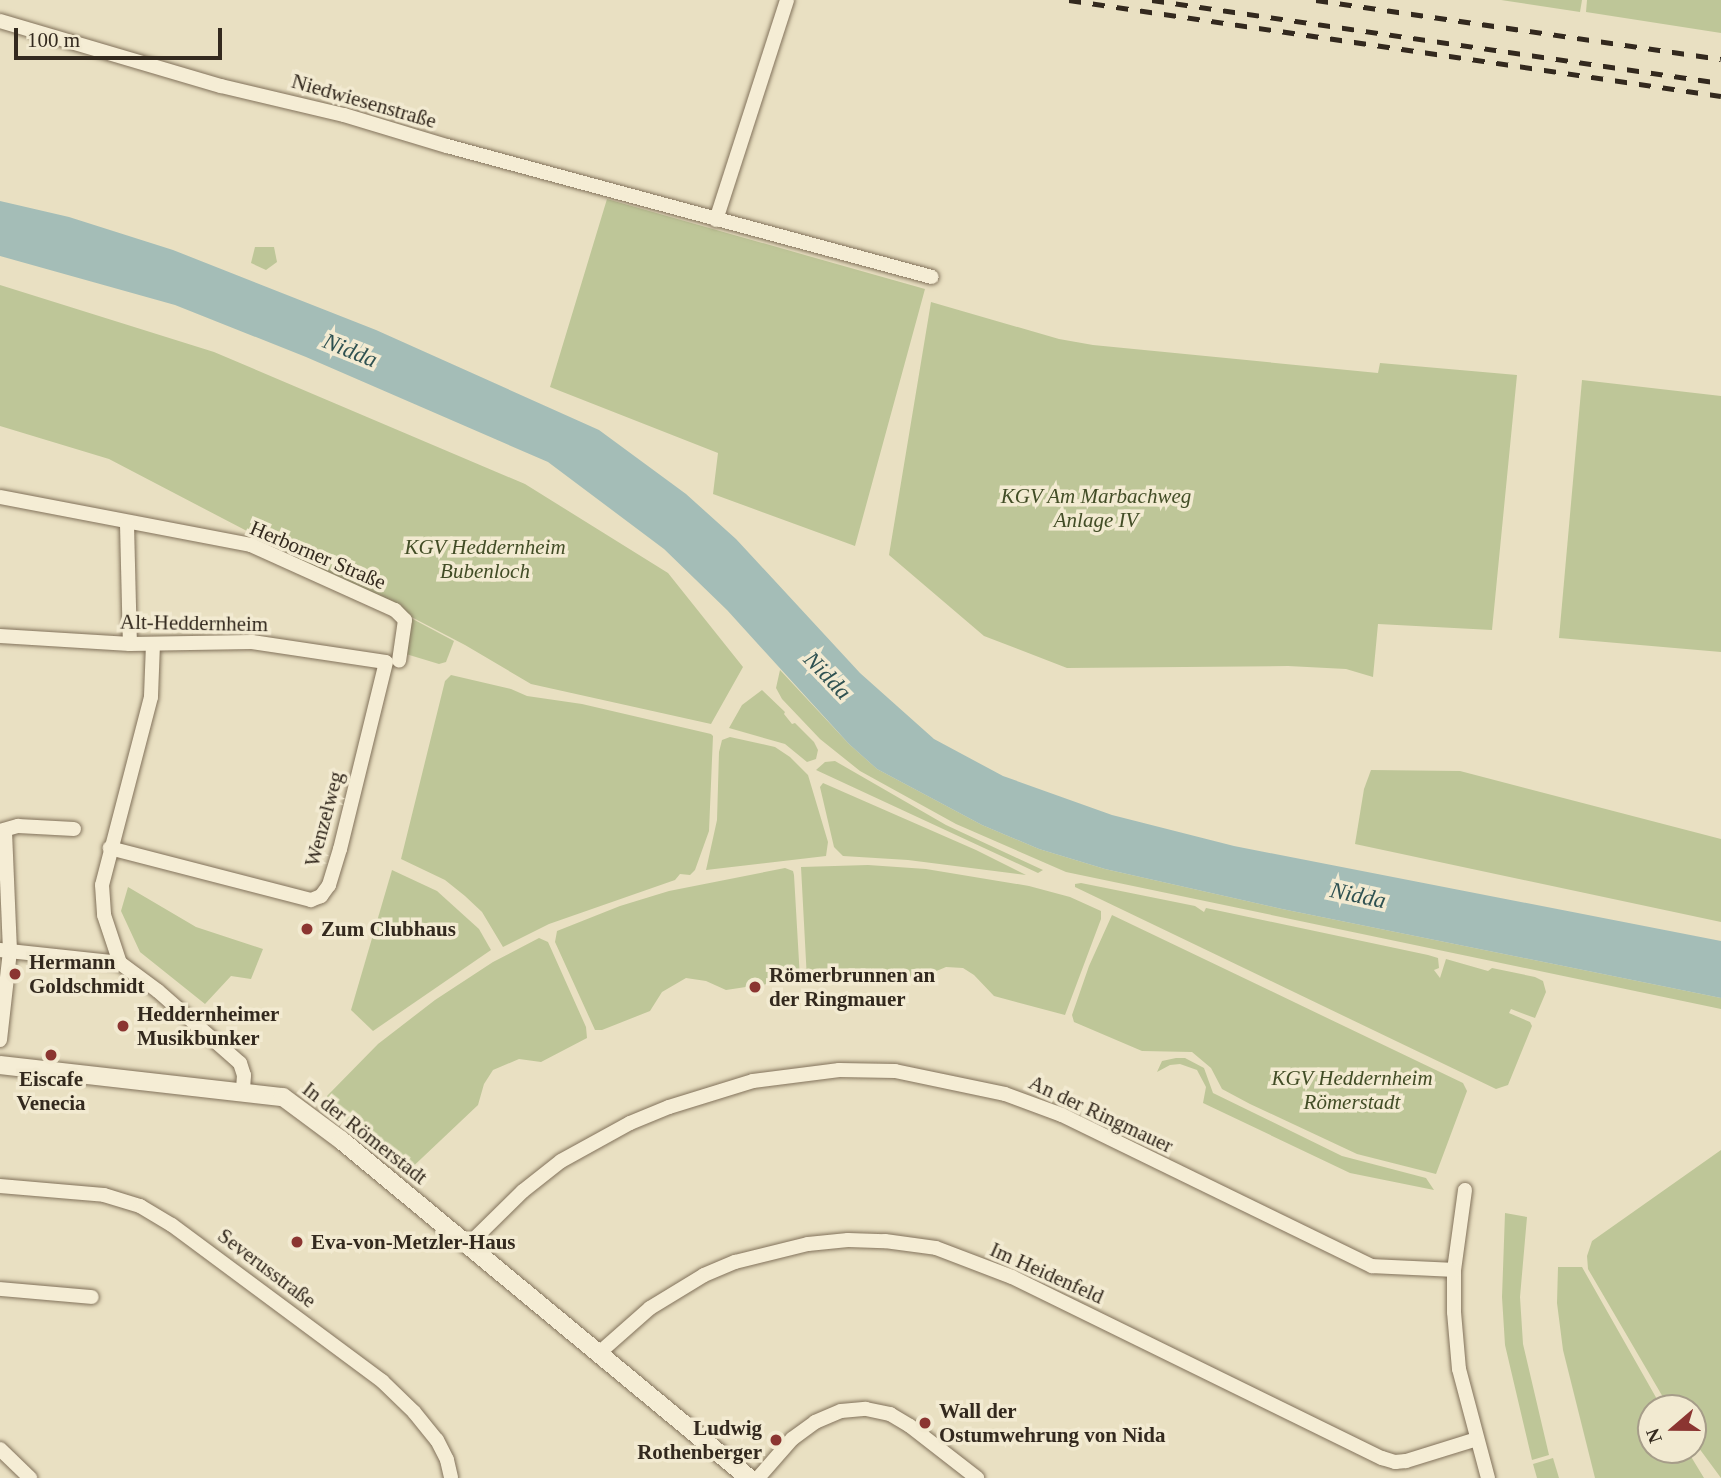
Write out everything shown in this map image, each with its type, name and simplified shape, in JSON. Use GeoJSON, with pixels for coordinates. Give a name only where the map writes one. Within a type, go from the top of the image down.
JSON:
{"type":"FeatureCollection","features":[{"type":"Feature","properties":{"kind":"street"},"geometry":{"type":"LineString","coordinates":[[716,220],[787,0]]}},
{"type":"Feature","properties":{"kind":"street","name":"Niedwiesenstraße"},"geometry":{"type":"LineString","coordinates":[[0,21],[221,86],[344,115],[716,220],[932,277]]}},
{"type":"Feature","properties":{"kind":"street","name":"Herborner Straße"},"geometry":{"type":"LineString","coordinates":[[0,497],[127,524],[251,545],[394,610],[405,620],[392,662]]}},
{"type":"Feature","properties":{"kind":"street"},"geometry":{"type":"LineString","coordinates":[[127,524],[130,644]]}},
{"type":"Feature","properties":{"kind":"street","name":"Alt-Heddernheim"},"geometry":{"type":"LineString","coordinates":[[0,636],[130,644],[252,642],[392,662]]}},
{"type":"Feature","properties":{"kind":"street"},"geometry":{"type":"LineString","coordinates":[[120,963],[104,915],[102,885],[151,697],[153,644]]}},
{"type":"Feature","properties":{"kind":"street","name":"Wenzelweg"},"geometry":{"type":"LineString","coordinates":[[110,848],[311,900],[321,896],[328,885],[340,849],[392,662]]}},
{"type":"Feature","properties":{"kind":"street"},"geometry":{"type":"LineString","coordinates":[[0,1040],[5,950],[3,831],[18,826],[74,829]]}},
{"type":"Feature","properties":{"kind":"street"},"geometry":{"type":"LineString","coordinates":[[5,950],[120,963],[158,991],[240,1063],[244,1075],[243,1091]]}},
{"type":"Feature","properties":{"kind":"street","name":"In der Römerstadt"},"geometry":{"type":"LineString","coordinates":[[0,1065],[283,1097],[341,1140],[749,1478]]}},
{"type":"Feature","properties":{"kind":"street","name":"An der Ringmauer"},"geometry":{"type":"LineString","coordinates":[[468,1245],[523,1191],[561,1161],[630,1123],[669,1107],[753,1081],[839,1070],[895,1071],[1005,1094],[1062,1115],[1372,1266],[1454,1270]]}},
{"type":"Feature","properties":{"kind":"street","name":"Severusstraße"},"geometry":{"type":"LineString","coordinates":[[0,1186],[104,1195],[140,1206],[172,1225],[382,1381],[414,1412],[437,1440],[452,1478]]}},
{"type":"Feature","properties":{"kind":"street"},"geometry":{"type":"LineString","coordinates":[[1465,1190],[1454,1270],[1459,1369],[1488,1478]]}},
{"type":"Feature","properties":{"kind":"street","name":"Im Heidenfeld"},"geometry":{"type":"LineString","coordinates":[[599,1353],[650,1308],[704,1275],[735,1262],[808,1244],[848,1240],[885,1241],[936,1248],[1012,1277],[1382,1458],[1395,1462],[1406,1461],[1477,1439]]}},
{"type":"Feature","properties":{"kind":"street"},"geometry":{"type":"LineString","coordinates":[[0,1289],[92,1297]]}},
{"type":"Feature","properties":{"kind":"street"},"geometry":{"type":"LineString","coordinates":[[758,1478],[792,1439],[815,1422],[841,1411],[866,1409],[890,1414],[910,1426],[977,1478]]}},
{"type":"Feature","properties":{"kind":"street"},"geometry":{"type":"LineString","coordinates":[[0,1450],[30,1478]]}},
{"type":"Feature","properties":{"kind":"green space"},"geometry":{"type":"Polygon","coordinates":[[[1501,0],[1582,0],[1580,12],[1501,0]]]}},
{"type":"Feature","properties":{"kind":"green space"},"geometry":{"type":"Polygon","coordinates":[[[1587,0],[1721,0],[1721,33],[1586,12],[1587,0]]]}},
{"type":"Feature","properties":{"kind":"green space"},"geometry":{"type":"Polygon","coordinates":[[[607,199],[925,289],[855,546],[713,494],[718,453],[550,387],[607,199]]]}},
{"type":"Feature","properties":{"kind":"green space"},"geometry":{"type":"Polygon","coordinates":[[[255,247],[274,247],[277,262],[266,270],[251,263],[255,247]]]}},
{"type":"Feature","properties":{"kind":"green space","name":"KGV Heddernheim Bubenloch"},"geometry":{"type":"Polygon","coordinates":[[[0,285],[214,352],[525,484],[668,573],[743,667],[711,724],[531,684],[465,645],[109,459],[0,426],[0,285]]]}},
{"type":"Feature","properties":{"kind":"green space","name":"KGV Am Marbachweg Anlage IV"},"geometry":{"type":"Polygon","coordinates":[[[931,302],[1059,339],[1093,345],[1378,373],[1380,363],[1517,375],[1492,630],[1378,624],[1373,677],[1346,669],[1288,666],[1067,668],[984,636],[889,555],[931,302]]]}},
{"type":"Feature","properties":{"kind":"green space"},"geometry":{"type":"Polygon","coordinates":[[[1582,380],[1721,396],[1721,652],[1559,638],[1582,380]]]}},
{"type":"Feature","properties":{"kind":"green space"},"geometry":{"type":"Polygon","coordinates":[[[409,617],[454,641],[446,662],[439,664],[406,654],[409,617]]]}},
{"type":"Feature","properties":{"kind":"green space"},"geometry":{"type":"Polygon","coordinates":[[[780,670],[849,744],[877,769],[982,825],[1039,849],[1105,869],[1282,909],[1721,998],[1721,1009],[1066,872],[956,824],[860,771],[820,739],[782,699],[776,688],[780,670]]]}},
{"type":"Feature","properties":{"kind":"green space"},"geometry":{"type":"Polygon","coordinates":[[[451,675],[511,689],[527,696],[582,704],[711,734],[709,831],[695,870],[690,875],[680,874],[675,880],[549,924],[503,947],[482,912],[465,896],[445,880],[401,859],[445,681],[451,675]]]}},
{"type":"Feature","properties":{"kind":"green space"},"geometry":{"type":"Polygon","coordinates":[[[762,690],[785,712],[792,724],[795,723],[814,742],[818,750],[816,759],[807,762],[785,744],[729,728],[742,705],[762,690]]]}},
{"type":"Feature","properties":{"kind":"green space"},"geometry":{"type":"Polygon","coordinates":[[[730,737],[775,747],[808,775],[828,842],[826,856],[706,870],[717,820],[719,752],[722,740],[730,737]]]}},
{"type":"Feature","properties":{"kind":"green space"},"geometry":{"type":"Polygon","coordinates":[[[835,761],[946,825],[1043,870],[1038,873],[816,770],[825,762],[835,761]]]}},
{"type":"Feature","properties":{"kind":"green space"},"geometry":{"type":"Polygon","coordinates":[[[1371,770],[1460,771],[1721,839],[1721,922],[1355,844],[1364,789],[1371,770]]]}},
{"type":"Feature","properties":{"kind":"green space"},"geometry":{"type":"Polygon","coordinates":[[[823,783],[976,850],[1026,875],[908,860],[843,856],[834,847],[820,787],[823,783]]]}},
{"type":"Feature","properties":{"kind":"green space"},"geometry":{"type":"Polygon","coordinates":[[[868,865],[926,869],[1029,886],[1070,897],[1101,911],[1101,919],[1065,1015],[994,996],[974,975],[963,968],[946,967],[920,978],[807,980],[801,867],[868,865]]]}},
{"type":"Feature","properties":{"kind":"green space"},"geometry":{"type":"Polygon","coordinates":[[[785,868],[793,871],[794,875],[800,979],[726,990],[706,981],[686,978],[662,992],[650,1011],[602,1030],[595,1030],[555,942],[557,931],[620,906],[669,891],[785,868]]]}},
{"type":"Feature","properties":{"kind":"green space"},"geometry":{"type":"Polygon","coordinates":[[[392,870],[437,891],[479,929],[491,950],[373,1031],[351,1010],[392,870]]]}},
{"type":"Feature","properties":{"kind":"green space"},"geometry":{"type":"Polygon","coordinates":[[[1075,884],[1195,906],[1204,912],[1206,908],[1428,955],[1438,958],[1439,968],[1434,970],[1440,978],[1446,959],[1488,971],[1492,968],[1535,977],[1543,981],[1546,992],[1535,1018],[1511,1009],[1509,1013],[1530,1022],[1532,1026],[1508,1085],[1496,1089],[1075,887],[1075,884]]]}},
{"type":"Feature","properties":{"kind":"green space"},"geometry":{"type":"Polygon","coordinates":[[[128,887],[196,927],[263,949],[251,979],[231,976],[205,1004],[140,952],[121,911],[128,887]]]}},
{"type":"Feature","properties":{"kind":"green space","name":"KGV Heddernheim Römerstadt"},"geometry":{"type":"Polygon","coordinates":[[[1112,915],[1463,1083],[1467,1091],[1436,1174],[1357,1154],[1250,1104],[1222,1089],[1211,1068],[1192,1052],[1142,1051],[1074,1022],[1072,1015],[1089,966],[1112,915]]]}},
{"type":"Feature","properties":{"kind":"green space"},"geometry":{"type":"Polygon","coordinates":[[[539,938],[548,942],[586,1027],[587,1038],[541,1062],[519,1059],[493,1070],[484,1084],[478,1105],[404,1175],[328,1104],[327,1096],[378,1044],[435,1000],[493,962],[539,938]]]}},
{"type":"Feature","properties":{"kind":"green space"},"geometry":{"type":"Polygon","coordinates":[[[1185,1058],[1204,1068],[1213,1093],[1342,1156],[1426,1178],[1434,1190],[1350,1173],[1203,1103],[1206,1087],[1197,1070],[1180,1064],[1170,1065],[1157,1072],[1162,1061],[1185,1058]]]}},
{"type":"Feature","properties":{"kind":"green space"},"geometry":{"type":"Polygon","coordinates":[[[1721,1150],[1721,1478],[1707,1459],[1707,1394],[1661,1394],[1588,1269],[1587,1256],[1592,1241],[1721,1150]]]}},
{"type":"Feature","properties":{"kind":"green space"},"geometry":{"type":"Polygon","coordinates":[[[1505,1213],[1527,1217],[1520,1297],[1523,1344],[1549,1455],[1532,1460],[1505,1345],[1502,1297],[1505,1213]]]}},
{"type":"Feature","properties":{"kind":"green space"},"geometry":{"type":"Polygon","coordinates":[[[1558,1267],[1582,1267],[1654,1394],[1637,1394],[1637,1464],[1696,1464],[1704,1478],[1595,1478],[1563,1350],[1557,1303],[1558,1267]]]}},
{"type":"Feature","properties":{"kind":"green space"},"geometry":{"type":"Polygon","coordinates":[[[1553,1458],[1559,1478],[1537,1478],[1533,1464],[1553,1458]]]}},
{"type":"Feature","properties":{"kind":"water","name":"Nidda"},"geometry":{"type":"Polygon","coordinates":[[[0,201],[69,217],[173,250],[376,330],[599,430],[686,494],[736,539],[860,673],[934,739],[1003,776],[1112,815],[1234,846],[1721,941],[1721,998],[1282,909],[1105,869],[1039,849],[982,825],[877,769],[849,744],[727,610],[664,549],[548,462],[306,357],[175,305],[0,256],[0,201]]]}},
{"type":"Feature","properties":{"kind":"railway"},"geometry":{"type":"LineString","coordinates":[[1069,0],[1721,96]]}},
{"type":"Feature","properties":{"kind":"railway"},"geometry":{"type":"LineString","coordinates":[[1152,0],[1721,83]]}},
{"type":"Feature","properties":{"kind":"railway"},"geometry":{"type":"LineString","coordinates":[[1316,0],[1721,59]]}},
{"type":"Feature","properties":{"kind":"place","name":"Zum Clubhaus"},"geometry":{"type":"Point","coordinates":[307,929]}},
{"type":"Feature","properties":{"kind":"place","name":"Hermann Goldschmidt"},"geometry":{"type":"Point","coordinates":[15,974]}},
{"type":"Feature","properties":{"kind":"place","name":"Römerbrunnen an der Ringmauer"},"geometry":{"type":"Point","coordinates":[755,987]}},
{"type":"Feature","properties":{"kind":"place","name":"Heddernheimer Musikbunker"},"geometry":{"type":"Point","coordinates":[123,1026]}},
{"type":"Feature","properties":{"kind":"place","name":"Eiscafe Venecia"},"geometry":{"type":"Point","coordinates":[51,1055]}},
{"type":"Feature","properties":{"kind":"place","name":"Eva-von-Metzler-Haus"},"geometry":{"type":"Point","coordinates":[297,1242]}},
{"type":"Feature","properties":{"kind":"place","name":"Wall der Ostumwehrung von Nida"},"geometry":{"type":"Point","coordinates":[925,1423]}},
{"type":"Feature","properties":{"kind":"place","name":"Ludwig Rothenberger"},"geometry":{"type":"Point","coordinates":[776,1440]}}]}
